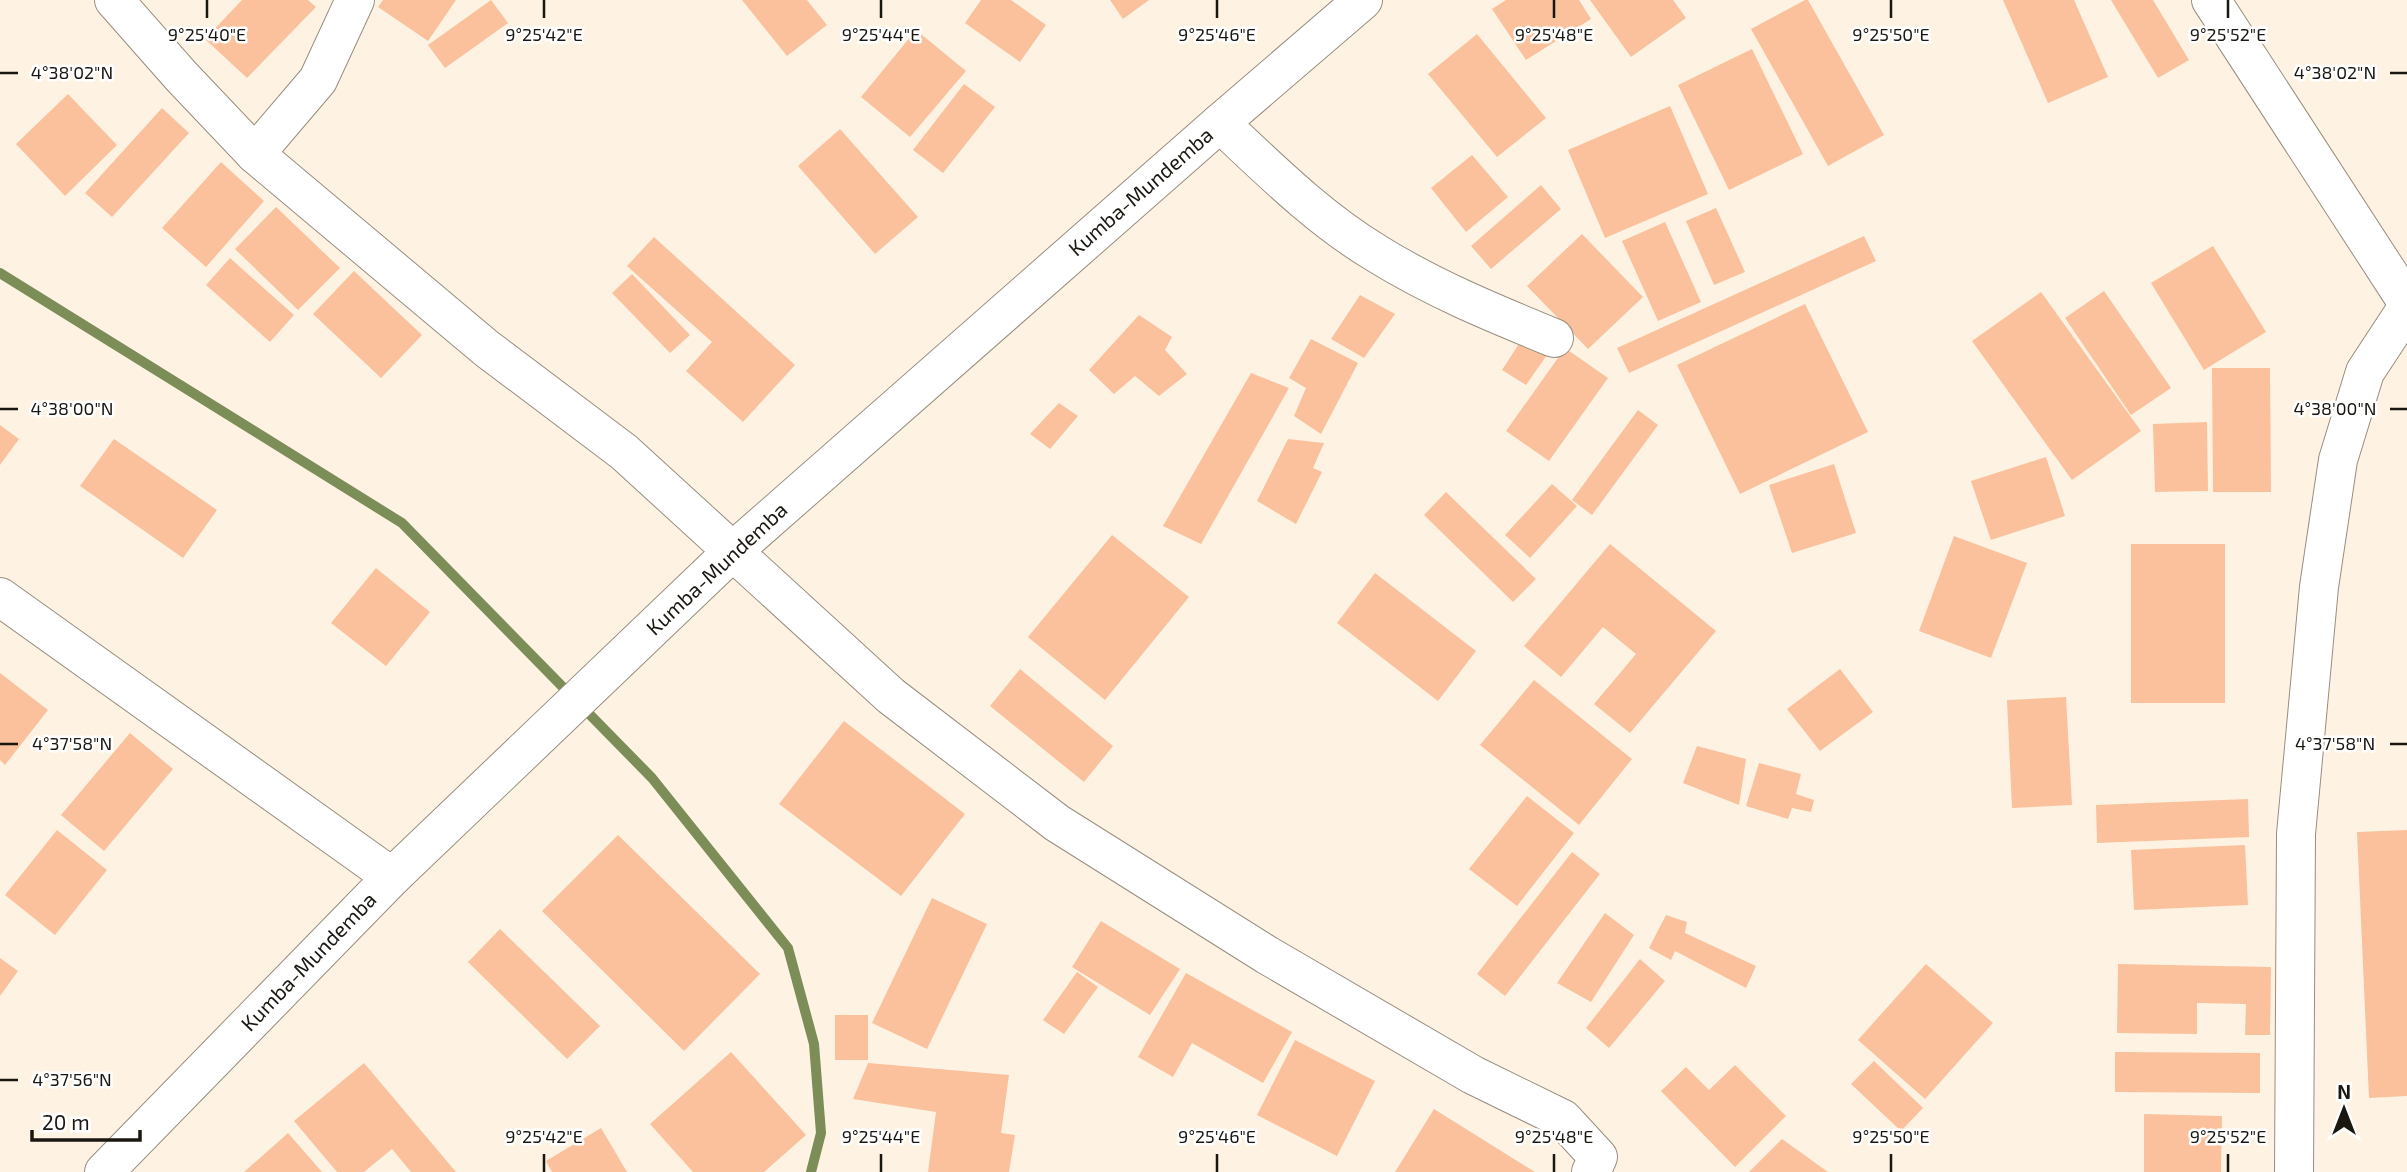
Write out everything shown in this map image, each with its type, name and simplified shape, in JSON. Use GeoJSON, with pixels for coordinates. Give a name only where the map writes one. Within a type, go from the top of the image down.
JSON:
{"type":"FeatureCollection","features":[{"type":"Feature","properties":{"kind":"main road"},"geometry":{"type":"LineString","coordinates":[[114,0],[255,154],[486,348],[624,452],[891,696],[1057,823],[1267,955],[1473,1075],[1563,1119],[1604,1167]]}},
{"type":"Feature","properties":{"kind":"main road"},"geometry":{"type":"LineString","coordinates":[[255,154],[318,80],[355,0]]}},
{"type":"Feature","properties":{"kind":"main road","name":"Kumba-Mundemba"},"geometry":{"type":"LineString","coordinates":[[103,1172],[392,877],[733,551],[1220,122],[1363,0]]}},
{"type":"Feature","properties":{"kind":"main road"},"geometry":{"type":"LineString","coordinates":[[2211,0],[2407,302]]}},
{"type":"Feature","properties":{"kind":"main road"},"geometry":{"type":"LineString","coordinates":[[1220,122],[1294,193],[1374,252],[1465,301],[1554,338]]}},
{"type":"Feature","properties":{"kind":"main road"},"geometry":{"type":"LineString","coordinates":[[2294,1172],[2296,834],[2319,587],[2338,460],[2365,372],[2407,308]]}},
{"type":"Feature","properties":{"kind":"main road"},"geometry":{"type":"LineString","coordinates":[[0,597],[392,877]]}},
{"type":"Feature","properties":{"kind":"building"},"geometry":{"type":"Polygon","coordinates":[[[242,0],[308,0],[316,7],[247,78],[205,39],[242,0]]]}},
{"type":"Feature","properties":{"kind":"building"},"geometry":{"type":"Polygon","coordinates":[[[383,0],[456,0],[428,41],[378,7],[383,0]]]}},
{"type":"Feature","properties":{"kind":"building"},"geometry":{"type":"Polygon","coordinates":[[[491,0],[508,23],[445,68],[428,45],[491,0]]]}},
{"type":"Feature","properties":{"kind":"building"},"geometry":{"type":"Polygon","coordinates":[[[742,0],[807,0],[827,25],[787,56],[742,0]]]}},
{"type":"Feature","properties":{"kind":"building"},"geometry":{"type":"Polygon","coordinates":[[[981,0],[1011,0],[1046,25],[1020,62],[965,23],[981,0]]]}},
{"type":"Feature","properties":{"kind":"building"},"geometry":{"type":"Polygon","coordinates":[[[1110,0],[1149,0],[1123,19],[1110,0]]]}},
{"type":"Feature","properties":{"kind":"building"},"geometry":{"type":"Polygon","coordinates":[[[1506,0],[1579,0],[1591,19],[1526,60],[1492,9],[1506,0]]]}},
{"type":"Feature","properties":{"kind":"building"},"geometry":{"type":"Polygon","coordinates":[[[1590,0],[1673,0],[1686,18],[1631,57],[1590,0]]]}},
{"type":"Feature","properties":{"kind":"building"},"geometry":{"type":"Polygon","coordinates":[[[1808,0],[1884,135],[1828,166],[1751,29],[1808,0]]]}},
{"type":"Feature","properties":{"kind":"building"},"geometry":{"type":"Polygon","coordinates":[[[2003,0],[2074,0],[2108,77],[2048,103],[2003,0]]]}},
{"type":"Feature","properties":{"kind":"building"},"geometry":{"type":"Polygon","coordinates":[[[2111,0],[2153,0],[2189,60],[2158,78],[2111,0]]]}},
{"type":"Feature","properties":{"kind":"building"},"geometry":{"type":"Polygon","coordinates":[[[916,30],[966,71],[910,137],[861,97],[916,30]]]}},
{"type":"Feature","properties":{"kind":"building"},"geometry":{"type":"Polygon","coordinates":[[[1477,34],[1546,118],[1497,157],[1428,74],[1477,34]]]}},
{"type":"Feature","properties":{"kind":"building"},"geometry":{"type":"Polygon","coordinates":[[[1752,49],[1803,154],[1729,190],[1678,85],[1752,49]]]}},
{"type":"Feature","properties":{"kind":"building"},"geometry":{"type":"Polygon","coordinates":[[[964,84],[995,107],[943,173],[913,150],[964,84]]]}},
{"type":"Feature","properties":{"kind":"building"},"geometry":{"type":"Polygon","coordinates":[[[68,94],[117,145],[65,196],[16,144],[68,94]]]}},
{"type":"Feature","properties":{"kind":"building"},"geometry":{"type":"Polygon","coordinates":[[[1670,106],[1708,194],[1605,238],[1568,150],[1670,106]]]}},
{"type":"Feature","properties":{"kind":"building"},"geometry":{"type":"Polygon","coordinates":[[[162,108],[189,133],[112,217],[85,193],[162,108]]]}},
{"type":"Feature","properties":{"kind":"building"},"geometry":{"type":"Polygon","coordinates":[[[840,129],[918,217],[875,254],[798,166],[840,129]]]}},
{"type":"Feature","properties":{"kind":"building"},"geometry":{"type":"Polygon","coordinates":[[[1472,155],[1508,197],[1466,232],[1431,188],[1472,155]]]}},
{"type":"Feature","properties":{"kind":"building"},"geometry":{"type":"Polygon","coordinates":[[[221,162],[264,201],[206,267],[162,228],[221,162]]]}},
{"type":"Feature","properties":{"kind":"building"},"geometry":{"type":"Polygon","coordinates":[[[1541,185],[1561,209],[1491,269],[1471,246],[1541,185]]]}},
{"type":"Feature","properties":{"kind":"building"},"geometry":{"type":"Polygon","coordinates":[[[276,207],[340,268],[298,310],[235,249],[276,207]]]}},
{"type":"Feature","properties":{"kind":"building"},"geometry":{"type":"Polygon","coordinates":[[[1716,208],[1745,272],[1714,285],[1686,221],[1716,208]]]}},
{"type":"Feature","properties":{"kind":"building"},"geometry":{"type":"Polygon","coordinates":[[[1665,222],[1701,302],[1658,321],[1622,241],[1665,222]]]}},
{"type":"Feature","properties":{"kind":"building"},"geometry":{"type":"Polygon","coordinates":[[[1582,234],[1643,297],[1588,349],[1527,286],[1582,234]]]}},
{"type":"Feature","properties":{"kind":"building"},"geometry":{"type":"Polygon","coordinates":[[[1864,236],[1876,261],[1629,373],[1617,348],[1864,236]]]}},
{"type":"Feature","properties":{"kind":"building"},"geometry":{"type":"Polygon","coordinates":[[[654,237],[795,365],[743,422],[686,371],[712,342],[627,266],[654,237]]]}},
{"type":"Feature","properties":{"kind":"building"},"geometry":{"type":"Polygon","coordinates":[[[2213,246],[2266,332],[2204,370],[2151,283],[2213,246]]]}},
{"type":"Feature","properties":{"kind":"building"},"geometry":{"type":"Polygon","coordinates":[[[230,258],[294,315],[270,342],[206,285],[230,258]]]}},
{"type":"Feature","properties":{"kind":"building"},"geometry":{"type":"Polygon","coordinates":[[[354,271],[422,335],[381,378],[313,314],[354,271]]]}},
{"type":"Feature","properties":{"kind":"building"},"geometry":{"type":"Polygon","coordinates":[[[632,274],[690,335],[670,353],[612,293],[632,274]]]}},
{"type":"Feature","properties":{"kind":"building"},"geometry":{"type":"Polygon","coordinates":[[[2104,291],[2171,388],[2131,415],[2065,318],[2104,291]]]}},
{"type":"Feature","properties":{"kind":"building"},"geometry":{"type":"Polygon","coordinates":[[[2041,292],[2141,431],[2072,480],[1972,341],[2041,292]]]}},
{"type":"Feature","properties":{"kind":"building"},"geometry":{"type":"Polygon","coordinates":[[[1360,295],[1395,314],[1364,358],[1331,339],[1360,295]]]}},
{"type":"Feature","properties":{"kind":"building"},"geometry":{"type":"Polygon","coordinates":[[[1805,304],[1868,432],[1740,494],[1677,365],[1805,304]]]}},
{"type":"Feature","properties":{"kind":"building"},"geometry":{"type":"Polygon","coordinates":[[[1139,315],[1172,337],[1165,350],[1187,374],[1159,396],[1135,376],[1114,394],[1089,370],[1139,315]]]}},
{"type":"Feature","properties":{"kind":"building"},"geometry":{"type":"Polygon","coordinates":[[[1311,339],[1358,363],[1321,434],[1294,416],[1306,388],[1289,378],[1311,339]]]}},
{"type":"Feature","properties":{"kind":"building"},"geometry":{"type":"Polygon","coordinates":[[[1522,339],[1547,355],[1526,385],[1502,370],[1522,339]]]}},
{"type":"Feature","properties":{"kind":"building"},"geometry":{"type":"Polygon","coordinates":[[[1565,348],[1608,378],[1549,461],[1506,431],[1565,348]]]}},
{"type":"Feature","properties":{"kind":"building"},"geometry":{"type":"Polygon","coordinates":[[[2212,368],[2270,368],[2271,492],[2213,492],[2212,368]]]}},
{"type":"Feature","properties":{"kind":"building"},"geometry":{"type":"Polygon","coordinates":[[[1251,373],[1289,388],[1201,544],[1163,526],[1251,373]]]}},
{"type":"Feature","properties":{"kind":"building"},"geometry":{"type":"Polygon","coordinates":[[[1059,403],[1078,416],[1050,449],[1030,434],[1059,403]]]}},
{"type":"Feature","properties":{"kind":"building"},"geometry":{"type":"Polygon","coordinates":[[[1638,410],[1658,425],[1592,515],[1572,500],[1638,410]]]}},
{"type":"Feature","properties":{"kind":"building"},"geometry":{"type":"Polygon","coordinates":[[[2207,422],[2208,491],[2155,492],[2153,424],[2207,422]]]}},
{"type":"Feature","properties":{"kind":"building"},"geometry":{"type":"Polygon","coordinates":[[[0,425],[19,439],[0,465],[0,425]]]}},
{"type":"Feature","properties":{"kind":"building"},"geometry":{"type":"Polygon","coordinates":[[[114,439],[217,510],[183,558],[80,486],[114,439]]]}},
{"type":"Feature","properties":{"kind":"building"},"geometry":{"type":"Polygon","coordinates":[[[1288,439],[1324,443],[1313,468],[1322,472],[1296,524],[1257,501],[1288,439]]]}},
{"type":"Feature","properties":{"kind":"building"},"geometry":{"type":"Polygon","coordinates":[[[2046,457],[2065,516],[1991,540],[1971,481],[2046,457]]]}},
{"type":"Feature","properties":{"kind":"building"},"geometry":{"type":"Polygon","coordinates":[[[1834,464],[1856,533],[1792,553],[1769,485],[1834,464]]]}},
{"type":"Feature","properties":{"kind":"building"},"geometry":{"type":"Polygon","coordinates":[[[1552,484],[1577,506],[1530,558],[1505,535],[1552,484]]]}},
{"type":"Feature","properties":{"kind":"building"},"geometry":{"type":"Polygon","coordinates":[[[1446,492],[1536,579],[1513,602],[1424,515],[1446,492]]]}},
{"type":"Feature","properties":{"kind":"building"},"geometry":{"type":"Polygon","coordinates":[[[1112,535],[1189,597],[1105,700],[1028,637],[1112,535]]]}},
{"type":"Feature","properties":{"kind":"building"},"geometry":{"type":"Polygon","coordinates":[[[1954,536],[2027,563],[1991,658],[1919,631],[1954,536]]]}},
{"type":"Feature","properties":{"kind":"building"},"geometry":{"type":"Polygon","coordinates":[[[1610,544],[1716,631],[1630,733],[1594,704],[1636,654],[1603,627],[1561,677],[1524,646],[1610,544]]]}},
{"type":"Feature","properties":{"kind":"building"},"geometry":{"type":"Polygon","coordinates":[[[2131,544],[2225,544],[2225,703],[2131,703],[2131,544]]]}},
{"type":"Feature","properties":{"kind":"building"},"geometry":{"type":"Polygon","coordinates":[[[376,568],[430,612],[386,666],[331,623],[376,568]]]}},
{"type":"Feature","properties":{"kind":"building"},"geometry":{"type":"Polygon","coordinates":[[[1375,573],[1476,651],[1438,701],[1337,623],[1375,573]]]}},
{"type":"Feature","properties":{"kind":"building"},"geometry":{"type":"Polygon","coordinates":[[[1020,669],[1113,746],[1084,782],[990,706],[1020,669]]]}},
{"type":"Feature","properties":{"kind":"building"},"geometry":{"type":"Polygon","coordinates":[[[1840,669],[1873,712],[1820,751],[1787,709],[1840,669]]]}},
{"type":"Feature","properties":{"kind":"building"},"geometry":{"type":"Polygon","coordinates":[[[0,673],[48,710],[5,765],[0,760],[0,673]]]}},
{"type":"Feature","properties":{"kind":"building"},"geometry":{"type":"Polygon","coordinates":[[[1534,680],[1632,759],[1579,825],[1480,745],[1534,680]]]}},
{"type":"Feature","properties":{"kind":"building"},"geometry":{"type":"Polygon","coordinates":[[[2066,697],[2072,805],[2012,808],[2007,700],[2066,697]]]}},
{"type":"Feature","properties":{"kind":"building"},"geometry":{"type":"Polygon","coordinates":[[[844,721],[965,814],[901,896],[779,804],[844,721]]]}},
{"type":"Feature","properties":{"kind":"building"},"geometry":{"type":"Polygon","coordinates":[[[130,733],[173,769],[104,851],[61,815],[130,733]]]}},
{"type":"Feature","properties":{"kind":"building"},"geometry":{"type":"Polygon","coordinates":[[[1697,746],[1746,759],[1739,805],[1683,783],[1697,746]]]}},
{"type":"Feature","properties":{"kind":"building"},"geometry":{"type":"Polygon","coordinates":[[[1759,763],[1801,774],[1796,794],[1814,800],[1811,812],[1792,808],[1788,819],[1746,806],[1759,763]]]}},
{"type":"Feature","properties":{"kind":"building"},"geometry":{"type":"Polygon","coordinates":[[[1527,796],[1574,833],[1517,906],[1469,869],[1527,796]]]}},
{"type":"Feature","properties":{"kind":"building"},"geometry":{"type":"Polygon","coordinates":[[[2248,799],[2249,837],[2097,843],[2096,805],[2248,799]]]}},
{"type":"Feature","properties":{"kind":"building"},"geometry":{"type":"Polygon","coordinates":[[[57,830],[107,870],[55,935],[5,895],[57,830]]]}},
{"type":"Feature","properties":{"kind":"building"},"geometry":{"type":"Polygon","coordinates":[[[2407,830],[2407,1096],[2369,1098],[2357,832],[2407,830]]]}},
{"type":"Feature","properties":{"kind":"building"},"geometry":{"type":"Polygon","coordinates":[[[618,835],[760,974],[684,1051],[542,911],[618,835]]]}},
{"type":"Feature","properties":{"kind":"building"},"geometry":{"type":"Polygon","coordinates":[[[2245,845],[2248,905],[2134,910],[2131,850],[2245,845]]]}},
{"type":"Feature","properties":{"kind":"building"},"geometry":{"type":"Polygon","coordinates":[[[1572,852],[1600,874],[1505,996],[1477,974],[1572,852]]]}},
{"type":"Feature","properties":{"kind":"building"},"geometry":{"type":"Polygon","coordinates":[[[932,898],[987,924],[927,1049],[872,1023],[932,898]]]}},
{"type":"Feature","properties":{"kind":"building"},"geometry":{"type":"Polygon","coordinates":[[[1605,913],[1634,935],[1591,1002],[1557,983],[1605,913]]]}},
{"type":"Feature","properties":{"kind":"building"},"geometry":{"type":"Polygon","coordinates":[[[1666,915],[1687,922],[1685,933],[1756,966],[1746,988],[1675,951],[1671,960],[1649,948],[1666,915]]]}},
{"type":"Feature","properties":{"kind":"building"},"geometry":{"type":"Polygon","coordinates":[[[1101,921],[1180,969],[1150,1015],[1072,967],[1101,921]]]}},
{"type":"Feature","properties":{"kind":"building"},"geometry":{"type":"Polygon","coordinates":[[[500,929],[600,1026],[567,1059],[468,962],[500,929]]]}},
{"type":"Feature","properties":{"kind":"building"},"geometry":{"type":"Polygon","coordinates":[[[0,958],[18,971],[0,996],[0,958]]]}},
{"type":"Feature","properties":{"kind":"building"},"geometry":{"type":"Polygon","coordinates":[[[1640,959],[1665,981],[1609,1048],[1586,1028],[1640,959]]]}},
{"type":"Feature","properties":{"kind":"building"},"geometry":{"type":"Polygon","coordinates":[[[1926,964],[1993,1023],[1925,1099],[1858,1040],[1926,964]]]}},
{"type":"Feature","properties":{"kind":"building"},"geometry":{"type":"Polygon","coordinates":[[[2118,964],[2271,967],[2270,1035],[2245,1035],[2246,1004],[2197,1003],[2197,1034],[2117,1033],[2118,964]]]}},
{"type":"Feature","properties":{"kind":"building"},"geometry":{"type":"Polygon","coordinates":[[[1077,972],[1098,987],[1064,1034],[1043,1020],[1077,972]]]}},
{"type":"Feature","properties":{"kind":"building"},"geometry":{"type":"Polygon","coordinates":[[[1186,973],[1292,1032],[1263,1083],[1192,1043],[1173,1077],[1138,1057],[1186,973]]]}},
{"type":"Feature","properties":{"kind":"building"},"geometry":{"type":"Polygon","coordinates":[[[835,1015],[868,1015],[868,1060],[835,1060],[835,1015]]]}},
{"type":"Feature","properties":{"kind":"building"},"geometry":{"type":"Polygon","coordinates":[[[1295,1040],[1375,1081],[1337,1156],[1257,1115],[1295,1040]]]}},
{"type":"Feature","properties":{"kind":"building"},"geometry":{"type":"Polygon","coordinates":[[[731,1052],[806,1135],[764,1172],[693,1172],[650,1124],[731,1052]]]}},
{"type":"Feature","properties":{"kind":"building"},"geometry":{"type":"Polygon","coordinates":[[[2115,1052],[2260,1053],[2260,1093],[2115,1092],[2115,1052]]]}},
{"type":"Feature","properties":{"kind":"building"},"geometry":{"type":"Polygon","coordinates":[[[1874,1061],[1923,1108],[1901,1131],[1851,1084],[1874,1061]]]}},
{"type":"Feature","properties":{"kind":"building"},"geometry":{"type":"Polygon","coordinates":[[[364,1063],[456,1172],[411,1172],[392,1149],[364,1172],[337,1172],[294,1121],[364,1063]]]}},
{"type":"Feature","properties":{"kind":"building"},"geometry":{"type":"Polygon","coordinates":[[[868,1063],[1009,1075],[1001,1133],[1015,1135],[1009,1172],[928,1172],[936,1112],[853,1099],[868,1063]]]}},
{"type":"Feature","properties":{"kind":"building"},"geometry":{"type":"Polygon","coordinates":[[[1735,1065],[1786,1116],[1735,1167],[1661,1091],[1686,1067],[1709,1090],[1735,1065]]]}},
{"type":"Feature","properties":{"kind":"building"},"geometry":{"type":"Polygon","coordinates":[[[1434,1109],[1535,1172],[1395,1172],[1434,1109]]]}},
{"type":"Feature","properties":{"kind":"building"},"geometry":{"type":"Polygon","coordinates":[[[2144,1114],[2222,1116],[2221,1172],[2144,1172],[2144,1114]]]}},
{"type":"Feature","properties":{"kind":"building"},"geometry":{"type":"Polygon","coordinates":[[[601,1128],[627,1172],[552,1172],[546,1161],[601,1128]]]}},
{"type":"Feature","properties":{"kind":"building"},"geometry":{"type":"Polygon","coordinates":[[[288,1133],[322,1172],[244,1172],[288,1133]]]}},
{"type":"Feature","properties":{"kind":"building"},"geometry":{"type":"Polygon","coordinates":[[[1782,1139],[1828,1172],[1749,1172],[1782,1139]]]}},
{"type":"Feature","properties":{"kind":"waterway"},"geometry":{"type":"LineString","coordinates":[[0,273],[402,523],[652,778],[788,948],[814,1044],[821,1133],[811,1172]]}}]}
